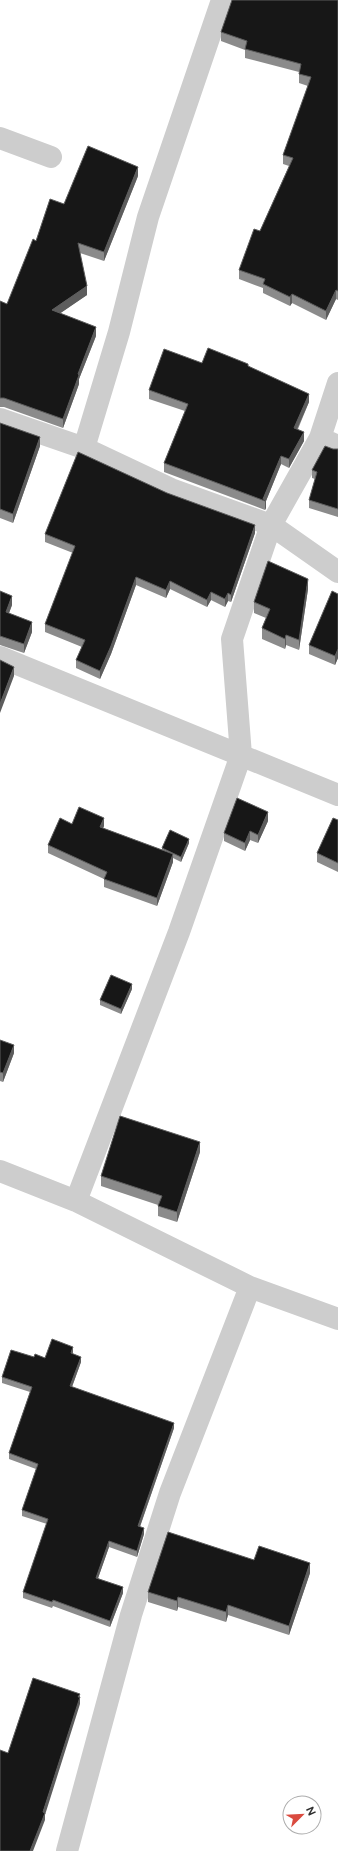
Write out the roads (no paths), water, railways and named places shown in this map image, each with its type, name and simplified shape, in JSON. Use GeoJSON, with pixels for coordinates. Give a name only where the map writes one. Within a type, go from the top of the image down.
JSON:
{"type":"FeatureCollection","features":[{"type":"Feature","properties":{"kind":"street"},"geometry":{"type":"LineString","coordinates":[[84,448],[119,332],[148,217],[222,0]]}},
{"type":"Feature","properties":{"kind":"street"},"geometry":{"type":"LineString","coordinates":[[0,138],[51,157]]}},
{"type":"Feature","properties":{"kind":"street"},"geometry":{"type":"LineString","coordinates":[[76,1201],[179,932],[241,755],[232,639],[272,525],[329,442],[338,383]]}},
{"type":"Feature","properties":{"kind":"street"},"geometry":{"type":"LineString","coordinates":[[0,419],[84,448],[171,489],[272,525],[338,572]]}},
{"type":"Feature","properties":{"kind":"street"},"geometry":{"type":"LineString","coordinates":[[0,657],[338,795]]}},
{"type":"Feature","properties":{"kind":"street"},"geometry":{"type":"LineString","coordinates":[[0,1170],[76,1201],[250,1287],[338,1319]]}},
{"type":"Feature","properties":{"kind":"street"},"geometry":{"type":"LineString","coordinates":[[67,1851],[131,1615],[170,1493],[250,1287]]}}]}
